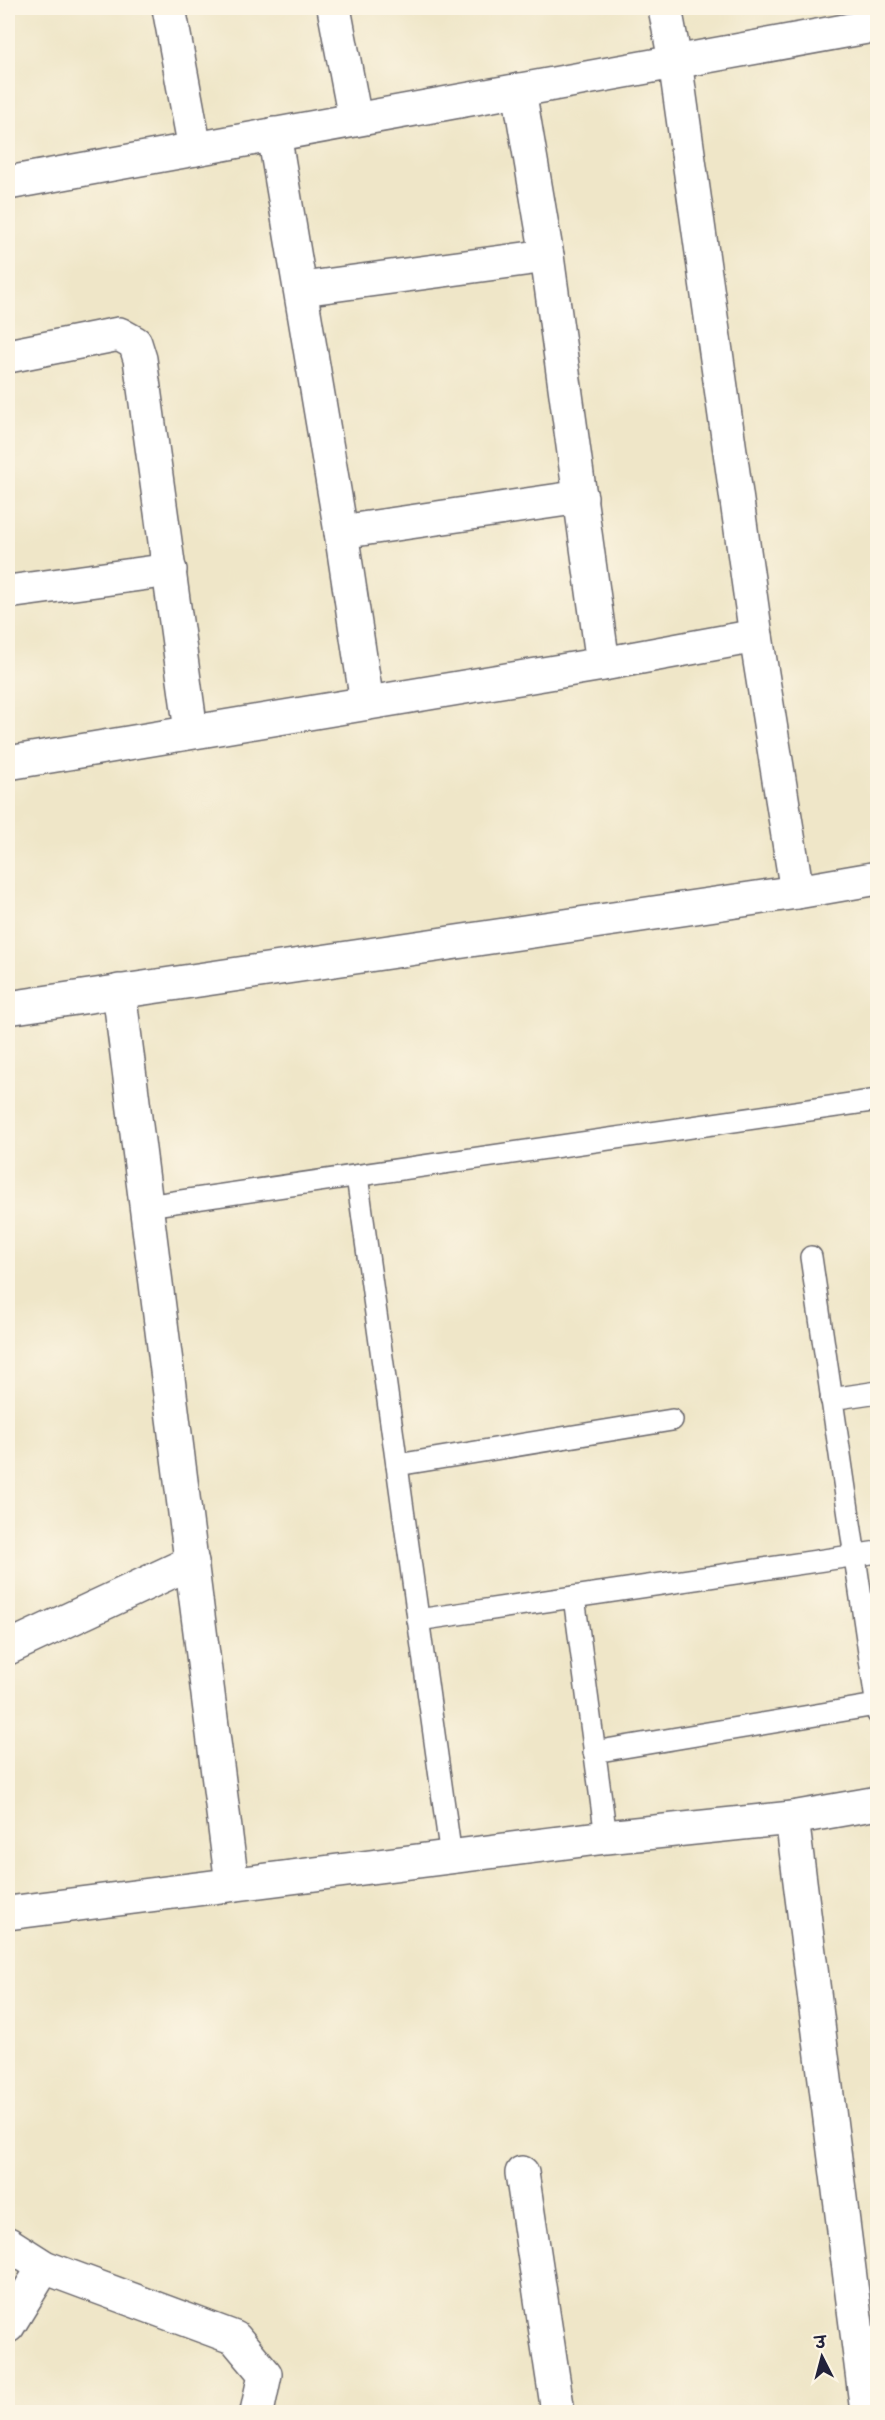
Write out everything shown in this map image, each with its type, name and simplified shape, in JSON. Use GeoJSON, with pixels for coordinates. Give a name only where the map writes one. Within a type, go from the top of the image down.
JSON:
{"type":"FeatureCollection","features":[{"type":"Feature","properties":{"kind":"street"},"geometry":{"type":"LineString","coordinates":[[169,8],[195,149]]}},
{"type":"Feature","properties":{"kind":"street"},"geometry":{"type":"LineString","coordinates":[[334,8],[355,119]]}},
{"type":"Feature","properties":{"kind":"street"},"geometry":{"type":"LineString","coordinates":[[665,8],[675,61],[756,636],[797,892]]}},
{"type":"Feature","properties":{"kind":"street"},"geometry":{"type":"LineString","coordinates":[[8,183],[878,25]]}},
{"type":"Feature","properties":{"kind":"street"},"geometry":{"type":"LineString","coordinates":[[519,90],[547,256],[603,664]]}},
{"type":"Feature","properties":{"kind":"street"},"geometry":{"type":"LineString","coordinates":[[274,134],[302,290],[367,703]]}},
{"type":"Feature","properties":{"kind":"street"},"geometry":{"type":"LineString","coordinates":[[302,290],[547,256]]}},
{"type":"Feature","properties":{"kind":"street"},"geometry":{"type":"LineString","coordinates":[[8,356],[119,334],[135,343],[140,359],[192,731]]}},
{"type":"Feature","properties":{"kind":"street"},"geometry":{"type":"LineString","coordinates":[[341,532],[581,497]]}},
{"type":"Feature","properties":{"kind":"street"},"geometry":{"type":"LineString","coordinates":[[8,592],[170,570]]}},
{"type":"Feature","properties":{"kind":"street"},"geometry":{"type":"LineString","coordinates":[[8,763],[603,664],[756,636]]}},
{"type":"Feature","properties":{"kind":"street"},"geometry":{"type":"LineString","coordinates":[[8,1008],[797,892],[878,878]]}},
{"type":"Feature","properties":{"kind":"street"},"geometry":{"type":"LineString","coordinates":[[119,991],[232,1884]]}},
{"type":"Feature","properties":{"kind":"street"},"geometry":{"type":"LineString","coordinates":[[8,1648],[192,1562]]}},
{"type":"Feature","properties":{"kind":"street"},"geometry":{"type":"LineString","coordinates":[[8,1913],[606,1837],[792,1818],[878,1803]]}},
{"type":"Feature","properties":{"kind":"street"},"geometry":{"type":"LineString","coordinates":[[792,1818],[867,2412]]}},
{"type":"Feature","properties":{"kind":"street"},"geometry":{"type":"LineString","coordinates":[[522,2173],[558,2412]]}},
{"type":"Feature","properties":{"kind":"street"},"geometry":{"type":"LineString","coordinates":[[8,2244],[44,2267],[235,2338],[265,2374],[257,2412]]}},
{"type":"Feature","properties":{"kind":"street"},"geometry":{"type":"LineString","coordinates":[[8,2326],[44,2267]]}},
{"type":"Feature","properties":{"kind":"lane"},"geometry":{"type":"LineString","coordinates":[[147,1206],[878,1100]]}},
{"type":"Feature","properties":{"kind":"lane"},"geometry":{"type":"LineString","coordinates":[[357,1176],[451,1857]]}},
{"type":"Feature","properties":{"kind":"lane"},"geometry":{"type":"LineString","coordinates":[[594,1752],[877,1710],[811,1257]]}},
{"type":"Feature","properties":{"kind":"lane"},"geometry":{"type":"LineString","coordinates":[[831,1399],[878,1392]]}},
{"type":"Feature","properties":{"kind":"lane"},"geometry":{"type":"LineString","coordinates":[[397,1465],[672,1420]]}},
{"type":"Feature","properties":{"kind":"lane"},"geometry":{"type":"LineString","coordinates":[[418,1620],[878,1552]]}},
{"type":"Feature","properties":{"kind":"lane"},"geometry":{"type":"LineString","coordinates":[[574,1597],[606,1837]]}}]}
